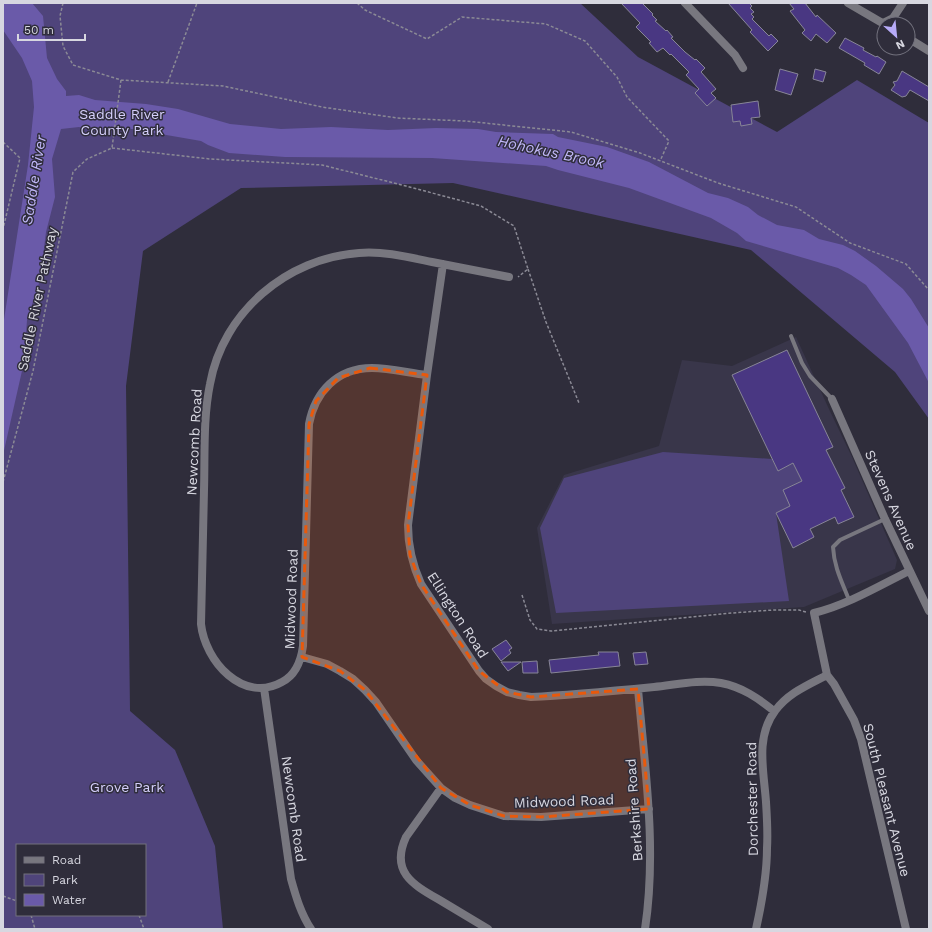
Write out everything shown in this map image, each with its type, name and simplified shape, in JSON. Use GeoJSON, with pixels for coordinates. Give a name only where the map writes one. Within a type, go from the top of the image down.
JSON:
{"type":"FeatureCollection","features":[{"type":"Feature","properties":{"kind":"street"},"geometry":{"type":"LineString","coordinates":[[685,3],[735,55],[743,68]]}},
{"type":"Feature","properties":{"kind":"street"},"geometry":{"type":"LineString","coordinates":[[848,3],[876,19]]}},
{"type":"Feature","properties":{"kind":"street"},"geometry":{"type":"LineString","coordinates":[[894,16],[903,3]]}},
{"type":"Feature","properties":{"kind":"street"},"geometry":{"type":"LineString","coordinates":[[916,43],[929,51]]}},
{"type":"Feature","properties":{"kind":"street","name":"Newcomb Road"},"geometry":{"type":"LineString","coordinates":[[302,657],[293,674],[277,686],[264,688],[247,686],[239,683],[224,672],[215,662],[205,642],[202,628],[206,419],[209,384],[220,352],[234,325],[249,306],[277,282],[307,265],[323,259],[343,255],[366,253],[392,254],[509,277]]}},
{"type":"Feature","properties":{"kind":"street","name":"Ellington Road"},"geometry":{"type":"LineString","coordinates":[[443,264],[408,525],[408,541],[410,555],[415,571],[422,584],[479,671],[496,686],[506,692],[531,697],[638,689],[705,682],[720,683],[734,686],[748,692],[760,699],[774,711]]}},
{"type":"Feature","properties":{"kind":"street","name":"Midwood Road"},"geometry":{"type":"LineString","coordinates":[[427,376],[379,368],[359,369],[348,372],[329,384],[316,401],[311,412],[309,424],[302,657],[327,664],[353,679],[376,702],[416,760],[441,788],[455,798],[470,805],[504,816],[541,817],[649,809]]}},
{"type":"Feature","properties":{"kind":"street","name":"Stevens Avenue"},"geometry":{"type":"LineString","coordinates":[[832,399],[885,519],[929,612]]}},
{"type":"Feature","properties":{"kind":"street"},"geometry":{"type":"LineString","coordinates":[[814,613],[849,600],[910,571]]}},
{"type":"Feature","properties":{"kind":"street","name":"South Pleasant Avenue"},"geometry":{"type":"LineString","coordinates":[[814,613],[827,675],[854,720],[861,739],[906,929]]}},
{"type":"Feature","properties":{"kind":"street","name":"Dorchester Road"},"geometry":{"type":"LineString","coordinates":[[756,929],[765,879],[767,850],[768,821],[762,746],[766,728],[774,711],[784,700],[794,692],[827,675]]}},
{"type":"Feature","properties":{"kind":"street","name":"Newcomb Road"},"geometry":{"type":"LineString","coordinates":[[264,688],[291,879],[301,911],[311,929]]}},
{"type":"Feature","properties":{"kind":"street","name":"Berkshire Road"},"geometry":{"type":"LineString","coordinates":[[638,689],[649,809],[651,862],[649,901],[645,929]]}},
{"type":"Feature","properties":{"kind":"street"},"geometry":{"type":"LineString","coordinates":[[441,788],[406,837],[401,858],[404,872],[415,885],[488,929]]}},
{"type":"Feature","properties":{"kind":"lane"},"geometry":{"type":"LineString","coordinates":[[791,336],[802,362],[810,376],[832,399]]}},
{"type":"Feature","properties":{"kind":"lane"},"geometry":{"type":"LineString","coordinates":[[849,600],[836,568],[833,557],[833,546],[840,540],[885,519]]}},
{"type":"Feature","properties":{"kind":"path"},"geometry":{"type":"LineString","coordinates":[[63,3],[60,16],[63,46],[73,65],[121,80],[223,86],[322,107],[397,118],[465,121],[571,132],[660,161],[718,183],[796,207],[850,243],[906,264],[929,290]]}},
{"type":"Feature","properties":{"kind":"path"},"geometry":{"type":"LineString","coordinates":[[167,82],[197,3]]}},
{"type":"Feature","properties":{"kind":"path"},"geometry":{"type":"LineString","coordinates":[[357,3],[365,10],[427,40],[462,17],[546,24],[584,40],[617,77],[627,97],[669,141],[660,161]]}},
{"type":"Feature","properties":{"kind":"path"},"geometry":{"type":"LineString","coordinates":[[121,80],[112,148],[210,159],[322,166],[481,206],[514,226],[546,322],[579,403]]}},
{"type":"Feature","properties":{"kind":"path"},"geometry":{"type":"LineString","coordinates":[[3,142],[20,158],[3,230]]}},
{"type":"Feature","properties":{"kind":"path","name":"Saddle River Pathway"},"geometry":{"type":"LineString","coordinates":[[3,482],[33,371],[73,172],[87,159],[112,148]]}},
{"type":"Feature","properties":{"kind":"path"},"geometry":{"type":"LineString","coordinates":[[509,277],[514,280],[528,269]]}},
{"type":"Feature","properties":{"kind":"path"},"geometry":{"type":"LineString","coordinates":[[522,595],[530,620],[533,624],[537,629],[550,632],[732,613],[799,610],[814,613]]}},
{"type":"Feature","properties":{"kind":"path"},"geometry":{"type":"LineString","coordinates":[[3,896],[16,901]]}},
{"type":"Feature","properties":{"kind":"path"},"geometry":{"type":"LineString","coordinates":[[32,916],[35,929]]}},
{"type":"Feature","properties":{"kind":"path"},"geometry":{"type":"LineString","coordinates":[[139,916],[144,929]]}},
{"type":"Feature","properties":{"kind":"highlighted area"},"geometry":{"type":"Polygon","coordinates":[[[370,368],[427,375],[408,525],[410,555],[421,584],[479,671],[507,692],[531,697],[638,689],[649,809],[541,817],[504,816],[470,805],[441,788],[365,690],[340,671],[302,657],[309,424],[316,401],[338,378],[370,368]]]}},
{"type":"Feature","properties":{"kind":"shaded area"},"geometry":{"type":"Polygon","coordinates":[[[796,337],[852,457],[897,560],[895,569],[804,607],[552,624],[537,528],[564,475],[659,446],[682,360],[732,366],[796,337]]]}},
{"type":"Feature","properties":{"kind":"green space","name":"Saddle River County Park"},"geometry":{"type":"Polygon","coordinates":[[[3,3],[580,3],[638,57],[777,132],[857,80],[929,123],[929,419],[895,372],[751,250],[453,183],[241,188],[143,251],[126,386],[130,711],[175,750],[215,846],[223,929],[3,929],[3,3]]]}},
{"type":"Feature","properties":{"kind":"green space"},"geometry":{"type":"Polygon","coordinates":[[[663,452],[772,459],[778,471],[793,463],[802,481],[783,490],[791,506],[776,513],[789,601],[556,613],[540,528],[564,478],[663,452]]]}},
{"type":"Feature","properties":{"kind":"water"},"geometry":{"type":"Polygon","coordinates":[[[3,3],[32,3],[43,16],[47,58],[57,79],[66,91],[66,96],[79,95],[95,100],[146,104],[178,109],[230,124],[281,129],[331,127],[388,130],[436,128],[553,134],[558,137],[607,147],[649,162],[708,193],[728,198],[748,207],[758,215],[777,225],[804,230],[819,239],[843,245],[855,251],[876,266],[903,289],[929,328],[929,383],[908,343],[866,285],[851,275],[838,268],[746,241],[737,233],[711,218],[629,188],[546,166],[432,158],[285,157],[229,153],[201,141],[126,128],[113,130],[89,130],[79,127],[61,129],[52,159],[55,197],[46,232],[40,280],[27,320],[24,362],[3,455],[3,326],[28,165],[34,107],[32,81],[22,58],[3,30],[3,3]]]}},
{"type":"Feature","properties":{"kind":"building"},"geometry":{"type":"Polygon","coordinates":[[[621,3],[642,3],[653,14],[652,15],[657,20],[655,21],[666,31],[667,30],[673,37],[671,38],[685,52],[695,60],[696,59],[705,68],[701,72],[716,89],[711,93],[716,98],[707,106],[695,93],[699,89],[686,75],[689,72],[663,48],[657,52],[649,43],[651,42],[636,27],[640,23],[621,3]]]}},
{"type":"Feature","properties":{"kind":"building"},"geometry":{"type":"Polygon","coordinates":[[[728,3],[749,3],[752,6],[750,8],[754,12],[751,14],[754,17],[752,19],[769,36],[771,34],[778,41],[768,51],[750,32],[752,30],[728,3]]]}},
{"type":"Feature","properties":{"kind":"building"},"geometry":{"type":"Polygon","coordinates":[[[789,3],[805,3],[816,17],[817,15],[836,33],[827,43],[816,34],[811,41],[802,33],[805,30],[790,11],[794,9],[789,3]]]}},
{"type":"Feature","properties":{"kind":"building"},"geometry":{"type":"Polygon","coordinates":[[[845,38],[864,48],[863,50],[886,62],[879,74],[864,65],[865,63],[839,48],[845,38]]]}},
{"type":"Feature","properties":{"kind":"building"},"geometry":{"type":"Polygon","coordinates":[[[780,69],[798,74],[791,95],[775,90],[780,69]]]}},
{"type":"Feature","properties":{"kind":"building"},"geometry":{"type":"Polygon","coordinates":[[[815,69],[826,72],[823,82],[813,79],[815,69]]]}},
{"type":"Feature","properties":{"kind":"building"},"geometry":{"type":"Polygon","coordinates":[[[902,71],[929,87],[929,101],[910,90],[906,96],[902,97],[891,90],[895,85],[893,82],[897,81],[902,71]]]}},
{"type":"Feature","properties":{"kind":"building"},"geometry":{"type":"Polygon","coordinates":[[[758,101],[760,117],[751,118],[752,124],[741,126],[740,121],[733,122],[731,105],[758,101]]]}},
{"type":"Feature","properties":{"kind":"building"},"geometry":{"type":"Polygon","coordinates":[[[787,350],[833,447],[826,450],[845,488],[841,490],[854,517],[838,524],[835,517],[810,529],[814,537],[793,548],[776,513],[790,506],[783,490],[802,481],[793,463],[778,471],[732,375],[787,350]]]}},
{"type":"Feature","properties":{"kind":"building"},"geometry":{"type":"Polygon","coordinates":[[[506,640],[512,648],[509,650],[511,653],[501,661],[492,649],[506,640]]]}},
{"type":"Feature","properties":{"kind":"building"},"geometry":{"type":"Polygon","coordinates":[[[598,652],[618,652],[620,666],[551,673],[549,660],[599,655],[598,652]]]}},
{"type":"Feature","properties":{"kind":"building"},"geometry":{"type":"Polygon","coordinates":[[[646,652],[648,664],[635,665],[633,653],[646,652]]]}},
{"type":"Feature","properties":{"kind":"building"},"geometry":{"type":"Polygon","coordinates":[[[537,661],[538,673],[523,673],[522,662],[537,661]]]}},
{"type":"Feature","properties":{"kind":"building"},"geometry":{"type":"Polygon","coordinates":[[[501,662],[521,662],[508,671],[501,662]]]}},
{"type":"Feature","properties":{"kind":"water label","name":"Hohokus Brook"},"geometry":{"type":"Point","coordinates":[551,152]}},
{"type":"Feature","properties":{"kind":"water label","name":"Saddle River"},"geometry":{"type":"Point","coordinates":[34,180]}},
{"type":"Feature","properties":{"kind":"park label","name":"Grove Park"},"geometry":{"type":"Point","coordinates":[127,787]}}]}
